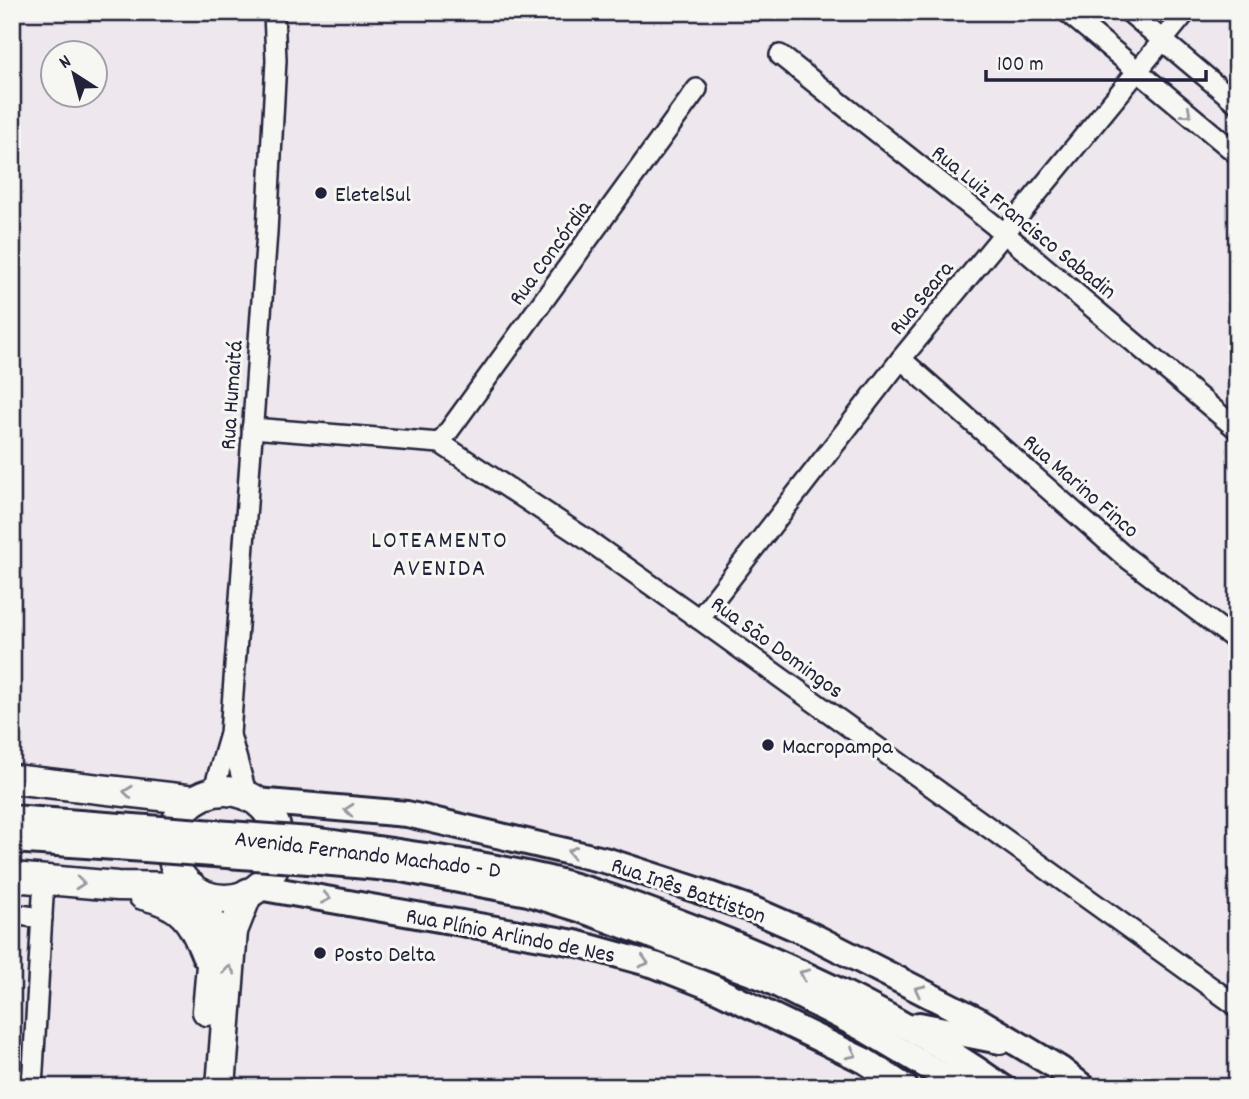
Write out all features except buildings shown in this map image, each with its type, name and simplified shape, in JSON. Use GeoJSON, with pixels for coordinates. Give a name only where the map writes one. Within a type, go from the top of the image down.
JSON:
{"type":"FeatureCollection","features":[{"type":"Feature","properties":{"kind":"highway"},"geometry":{"type":"LineString","coordinates":[[12,779],[204,796],[227,791],[252,798],[264,808],[275,825],[279,846],[273,869],[253,890],[233,931],[221,1087]]}},
{"type":"Feature","properties":{"kind":"highway"},"geometry":{"type":"LineString","coordinates":[[202,1087],[214,932],[197,891],[177,869],[171,847],[175,825],[187,807],[204,796]]}},
{"type":"Feature","properties":{"kind":"highway"},"geometry":{"type":"LineString","coordinates":[[12,877],[197,891],[225,898],[253,890]]}},
{"type":"Feature","properties":{"kind":"highway"},"geometry":{"type":"LineString","coordinates":[[117,886],[159,898],[186,916],[196,930],[210,965]]}},
{"type":"Feature","properties":{"kind":"main road","name":"Rua Inês Battiston"},"geometry":{"type":"LineString","coordinates":[[252,798],[407,814],[608,861],[754,910],[809,934],[980,1021],[1060,1069],[1083,1087]]}},
{"type":"Feature","properties":{"kind":"main road"},"geometry":{"type":"LineString","coordinates":[[12,818],[146,839]]}},
{"type":"Feature","properties":{"kind":"main road"},"geometry":{"type":"LineString","coordinates":[[12,840],[146,839]]}},
{"type":"Feature","properties":{"kind":"main road","name":"Avenida Fernando Machado - D"},"geometry":{"type":"LineString","coordinates":[[146,839],[310,851],[398,852],[528,874],[584,890],[652,912],[770,958],[896,1020],[951,1051],[1002,1087]]}},
{"type":"Feature","properties":{"kind":"main road","name":"Avenida Fernando Machado - D"},"geometry":{"type":"LineString","coordinates":[[310,851],[527,893],[580,909],[765,978],[861,1027],[962,1087]]}},
{"type":"Feature","properties":{"kind":"main road","name":"Rua Plínio Arlindo de Nes"},"geometry":{"type":"LineString","coordinates":[[253,890],[575,943],[656,965],[716,989],[865,1060],[905,1087]]}},
{"type":"Feature","properties":{"kind":"main road"},"geometry":{"type":"LineString","coordinates":[[896,1020],[1021,1046]]}},
{"type":"Feature","properties":{"kind":"street","name":"Rua Humaitá"},"geometry":{"type":"LineString","coordinates":[[204,796],[230,734],[267,232],[276,60],[274,12]]}},
{"type":"Feature","properties":{"kind":"street"},"geometry":{"type":"LineString","coordinates":[[1067,12],[1237,154]]}},
{"type":"Feature","properties":{"kind":"street"},"geometry":{"type":"LineString","coordinates":[[1129,12],[1237,103]]}},
{"type":"Feature","properties":{"kind":"street","name":"Rua Seara"},"geometry":{"type":"LineString","coordinates":[[699,619],[901,359],[1186,12]]}},
{"type":"Feature","properties":{"kind":"street","name":"Rua Luiz Francisco Sabadin"},"geometry":{"type":"LineString","coordinates":[[780,55],[1004,233],[1237,429]]}},
{"type":"Feature","properties":{"kind":"street","name":"Rua Concórdia"},"geometry":{"type":"LineString","coordinates":[[440,443],[697,89]]}},
{"type":"Feature","properties":{"kind":"street","name":"Rua Marino Finco"},"geometry":{"type":"LineString","coordinates":[[901,359],[1123,555],[1237,641]]}},
{"type":"Feature","properties":{"kind":"street","name":"Rua São Domingos"},"geometry":{"type":"LineString","coordinates":[[252,428],[440,443],[589,541],[1237,1006]]}},
{"type":"Feature","properties":{"kind":"street","name":"Rua Humaitá"},"geometry":{"type":"LineString","coordinates":[[230,734],[252,798]]}},
{"type":"Feature","properties":{"kind":"street"},"geometry":{"type":"LineString","coordinates":[[25,1084],[44,880]]}},
{"type":"Feature","properties":{"kind":"street"},"geometry":{"type":"LineString","coordinates":[[12,914],[41,918]]}},
{"type":"Feature","properties":{"kind":"place","name":"EletelSul"},"geometry":{"type":"Point","coordinates":[321,193]}},
{"type":"Feature","properties":{"kind":"place","name":"Macropampa"},"geometry":{"type":"Point","coordinates":[768,745]}},
{"type":"Feature","properties":{"kind":"place","name":"Posto Delta"},"geometry":{"type":"Point","coordinates":[320,953]}},
{"type":"Feature","properties":{"kind":"district","name":"LOTEAMENTO AVENIDA"},"geometry":{"type":"Point","coordinates":[440,553]}}]}
